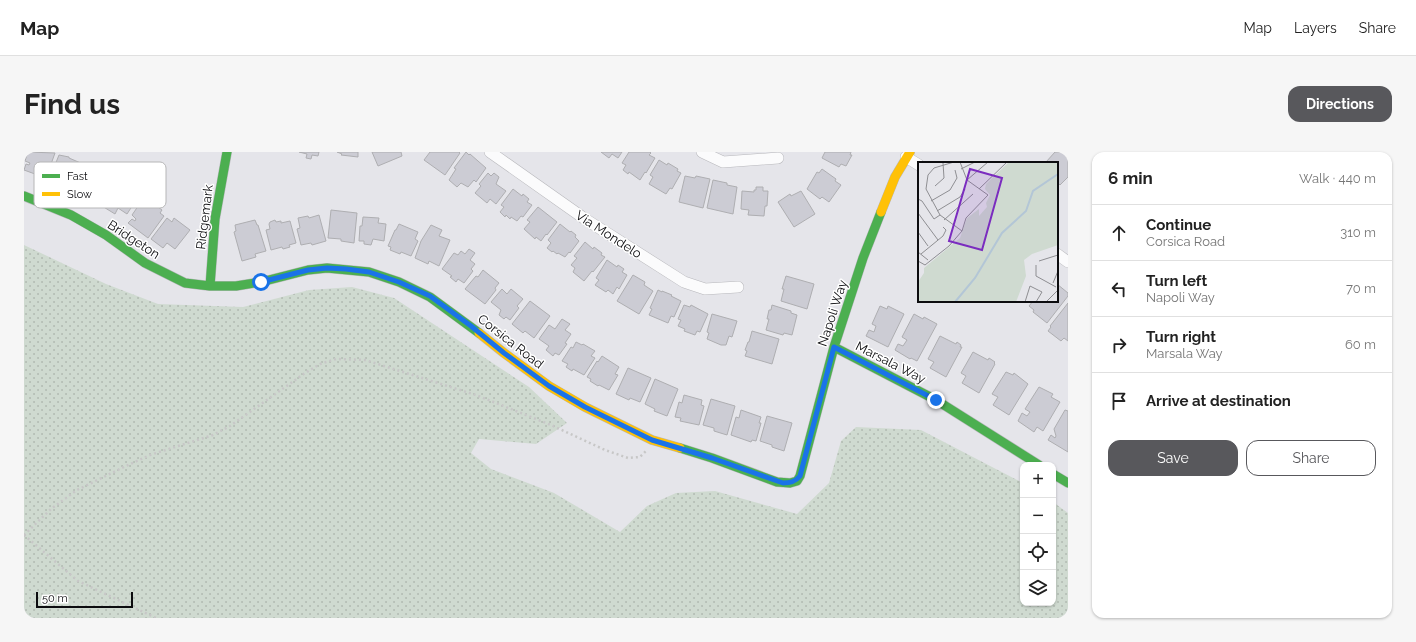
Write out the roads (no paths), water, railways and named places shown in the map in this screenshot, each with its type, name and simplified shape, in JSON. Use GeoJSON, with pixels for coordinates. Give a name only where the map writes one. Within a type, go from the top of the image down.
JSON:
{"type":"FeatureCollection","features":[{"type":"Feature","properties":{"kind":"street","name":"Ridgemark"},"geometry":{"type":"LineString","coordinates":[[210,286],[215,219],[227,152]]}},
{"type":"Feature","properties":{"kind":"street","name":"Via Mondelo"},"geometry":{"type":"LineString","coordinates":[[490,152],[585,219],[684,282],[705,289],[738,287]]}},
{"type":"Feature","properties":{"kind":"street"},"geometry":{"type":"LineString","coordinates":[[702,152],[723,162],[778,158]]}},
{"type":"Feature","properties":{"kind":"street"},"geometry":{"type":"LineString","coordinates":[[908,155],[918,164]]}},
{"type":"Feature","properties":{"kind":"street","name":"Napoli Way"},"geometry":{"type":"LineString","coordinates":[[790,483],[797,480],[800,476],[834,347],[863,258],[895,177],[908,155]]}},
{"type":"Feature","properties":{"kind":"street","name":"Bridgeton"},"geometry":{"type":"LineString","coordinates":[[24,196],[34,200]]}},
{"type":"Feature","properties":{"kind":"street","name":"Bridgeton"},"geometry":{"type":"LineString","coordinates":[[54,208],[71,215],[106,235],[145,263],[185,283],[210,286]]}},
{"type":"Feature","properties":{"kind":"street"},"geometry":{"type":"LineString","coordinates":[[1058,255],[1068,262]]}},
{"type":"Feature","properties":{"kind":"street","name":"Corsica Road"},"geometry":{"type":"LineString","coordinates":[[210,286],[236,286],[261,282],[308,270],[327,268],[369,272],[399,282],[430,296],[549,386],[585,407],[652,440],[712,458],[777,482],[790,483]]}},
{"type":"Feature","properties":{"kind":"street","name":"Marsala Way"},"geometry":{"type":"LineString","coordinates":[[834,347],[936,400],[1034,462]]}},
{"type":"Feature","properties":{"kind":"street"},"geometry":{"type":"LineString","coordinates":[[1056,476],[1068,483]]}}]}
